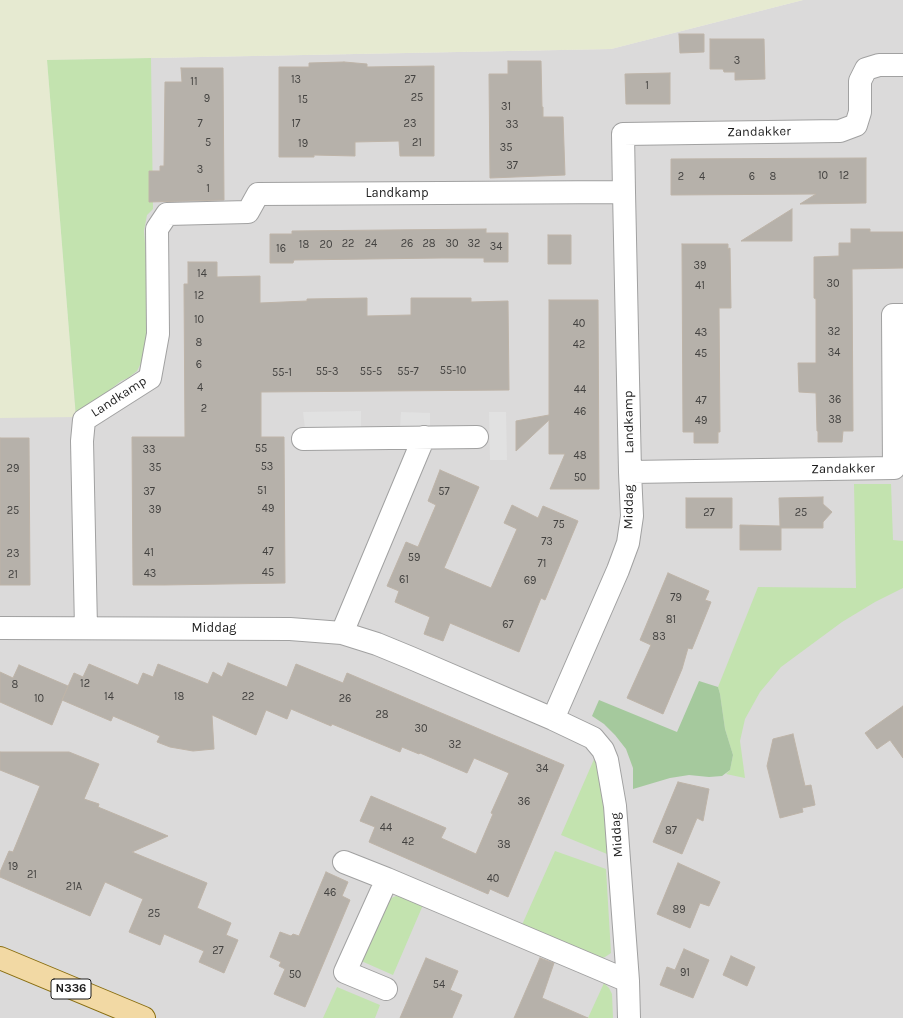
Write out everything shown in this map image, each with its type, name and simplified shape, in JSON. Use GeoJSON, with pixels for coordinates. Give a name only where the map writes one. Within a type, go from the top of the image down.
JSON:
{"type":"FeatureCollection","features":[{"type":"Feature","properties":{"kind":"main road","name":"N336"},"geometry":{"type":"LineString","coordinates":[[0,958],[144,1018]]}},
{"type":"Feature","properties":{"kind":"street","name":"Zandakker"},"geometry":{"type":"LineString","coordinates":[[624,192],[623,134],[840,131],[856,125],[860,112],[860,81],[866,69],[879,65],[903,65]]}},
{"type":"Feature","properties":{"kind":"street","name":"Landkamp"},"geometry":{"type":"LineString","coordinates":[[86,628],[82,441],[84,420],[150,378],[158,334],[157,230],[166,214],[248,212],[258,194],[624,192],[630,472]]}},
{"type":"Feature","properties":{"kind":"street","name":"Zandakker"},"geometry":{"type":"LineString","coordinates":[[630,472],[894,468],[893,315],[903,315]]}},
{"type":"Feature","properties":{"kind":"street"},"geometry":{"type":"LineString","coordinates":[[342,633],[424,437]]}},
{"type":"Feature","properties":{"kind":"street"},"geometry":{"type":"LineString","coordinates":[[303,438],[477,437]]}},
{"type":"Feature","properties":{"kind":"street","name":"Middag"},"geometry":{"type":"LineString","coordinates":[[554,719],[618,570],[628,543],[632,516],[630,472]]}},
{"type":"Feature","properties":{"kind":"street","name":"Middag"},"geometry":{"type":"LineString","coordinates":[[0,628],[290,629],[342,633],[376,644],[411,658],[554,719],[593,738],[603,750],[607,760],[615,806],[628,982],[629,1018]]}},
{"type":"Feature","properties":{"kind":"street"},"geometry":{"type":"LineString","coordinates":[[344,862],[388,879],[628,982]]}},
{"type":"Feature","properties":{"kind":"street"},"geometry":{"type":"LineString","coordinates":[[386,989],[345,972],[388,879]]}},
{"type":"Feature","properties":{"kind":"shaded area"},"geometry":{"type":"Polygon","coordinates":[[[803,0],[903,0],[903,1018],[0,1018],[0,357],[86,360],[151,58],[611,49],[803,0]]]}},
{"type":"Feature","properties":{"kind":"shaded area"},"geometry":{"type":"Polygon","coordinates":[[[361,411],[361,429],[305,428],[303,412],[361,411]]]}},
{"type":"Feature","properties":{"kind":"shaded area"},"geometry":{"type":"Polygon","coordinates":[[[401,412],[430,413],[430,429],[400,428],[401,412]]]}},
{"type":"Feature","properties":{"kind":"shaded area"},"geometry":{"type":"Polygon","coordinates":[[[489,412],[506,412],[507,460],[490,460],[489,412]]]}},
{"type":"Feature","properties":{"kind":"green space"},"geometry":{"type":"Polygon","coordinates":[[[0,0],[803,0],[611,49],[47,60],[76,417],[0,418],[0,0]]]}},
{"type":"Feature","properties":{"kind":"green space"},"geometry":{"type":"Polygon","coordinates":[[[151,58],[153,209],[147,215],[144,231],[152,327],[144,357],[137,371],[121,381],[76,417],[47,60],[151,58]]]}},
{"type":"Feature","properties":{"kind":"green space"},"geometry":{"type":"Polygon","coordinates":[[[854,484],[891,484],[893,540],[903,541],[903,588],[875,602],[842,622],[781,667],[760,692],[745,719],[740,741],[745,778],[726,774],[730,770],[733,755],[725,729],[718,687],[758,587],[856,588],[854,484]]]}},
{"type":"Feature","properties":{"kind":"green space"},"geometry":{"type":"Polygon","coordinates":[[[699,681],[718,687],[725,729],[733,755],[730,770],[722,776],[709,777],[689,775],[670,778],[633,789],[633,768],[626,749],[604,724],[592,716],[599,700],[677,732],[699,681]]]}},
{"type":"Feature","properties":{"kind":"green space"},"geometry":{"type":"Polygon","coordinates":[[[595,757],[602,780],[607,854],[561,835],[595,757]]]}},
{"type":"Feature","properties":{"kind":"green space"},"geometry":{"type":"Polygon","coordinates":[[[555,851],[606,869],[611,953],[605,957],[597,960],[521,927],[555,851]]]}},
{"type":"Feature","properties":{"kind":"green space"},"geometry":{"type":"Polygon","coordinates":[[[396,896],[406,897],[423,905],[393,975],[359,960],[389,899],[396,896]]]}},
{"type":"Feature","properties":{"kind":"green space"},"geometry":{"type":"Polygon","coordinates":[[[604,983],[612,994],[613,1018],[588,1018],[604,983]]]}},
{"type":"Feature","properties":{"kind":"green space"},"geometry":{"type":"Polygon","coordinates":[[[337,987],[380,1005],[375,1018],[323,1018],[337,987]]]}},
{"type":"Feature","properties":{"kind":"building"},"geometry":{"type":"Polygon","coordinates":[[[679,34],[704,34],[704,52],[680,53],[679,34]]]}},
{"type":"Feature","properties":{"kind":"building"},"geometry":{"type":"Polygon","coordinates":[[[710,39],[764,39],[765,79],[735,80],[735,72],[724,72],[723,69],[710,69],[710,39]]]}},
{"type":"Feature","properties":{"kind":"building"},"geometry":{"type":"Polygon","coordinates":[[[508,61],[541,61],[543,117],[563,117],[565,175],[490,178],[489,74],[508,74],[508,61]]]}},
{"type":"Feature","properties":{"kind":"building"},"geometry":{"type":"Polygon","coordinates":[[[344,62],[367,64],[367,67],[434,66],[434,156],[400,156],[399,141],[355,142],[355,156],[314,155],[314,157],[279,157],[279,67],[309,67],[309,63],[344,62]]]}},
{"type":"Feature","properties":{"kind":"building"},"geometry":{"type":"Polygon","coordinates":[[[181,68],[223,68],[224,200],[149,202],[149,171],[160,171],[160,166],[164,166],[165,82],[182,82],[181,68]]]}},
{"type":"Feature","properties":{"kind":"building"},"geometry":{"type":"Polygon","coordinates":[[[670,73],[670,104],[626,104],[625,74],[670,73]]]}},
{"type":"Feature","properties":{"kind":"building"},"geometry":{"type":"Polygon","coordinates":[[[866,158],[866,203],[800,204],[816,194],[671,195],[671,159],[866,158]]]}},
{"type":"Feature","properties":{"kind":"building"},"geometry":{"type":"Polygon","coordinates":[[[792,209],[792,241],[741,241],[792,209]]]}},
{"type":"Feature","properties":{"kind":"building"},"geometry":{"type":"Polygon","coordinates":[[[486,229],[486,233],[508,233],[508,262],[484,262],[484,258],[441,258],[294,260],[293,263],[270,263],[270,234],[292,234],[292,231],[486,229]]]}},
{"type":"Feature","properties":{"kind":"building"},"geometry":{"type":"Polygon","coordinates":[[[851,229],[870,229],[870,232],[903,232],[903,268],[852,269],[853,431],[843,431],[842,442],[818,442],[816,393],[799,392],[798,363],[816,363],[816,299],[814,298],[814,257],[839,256],[839,243],[851,243],[851,229]]]}},
{"type":"Feature","properties":{"kind":"building"},"geometry":{"type":"Polygon","coordinates":[[[548,235],[571,235],[571,264],[548,264],[548,235]]]}},
{"type":"Feature","properties":{"kind":"building"},"geometry":{"type":"Polygon","coordinates":[[[682,244],[728,244],[728,249],[730,248],[731,308],[719,308],[720,432],[718,432],[718,443],[694,443],[694,432],[683,432],[682,244]]]}},
{"type":"Feature","properties":{"kind":"building"},"geometry":{"type":"Polygon","coordinates":[[[188,262],[217,262],[217,277],[260,276],[260,303],[307,301],[307,299],[367,298],[367,316],[411,315],[411,298],[471,298],[471,302],[508,301],[509,390],[261,392],[261,437],[284,437],[285,583],[133,585],[132,437],[185,437],[184,284],[188,284],[188,262]]]}},
{"type":"Feature","properties":{"kind":"building"},"geometry":{"type":"Polygon","coordinates":[[[549,300],[598,300],[599,489],[550,489],[565,454],[549,454],[549,420],[516,451],[516,421],[549,415],[549,300]]]}},
{"type":"Feature","properties":{"kind":"building"},"geometry":{"type":"Polygon","coordinates":[[[0,438],[29,438],[30,585],[0,585],[0,438]]]}},
{"type":"Feature","properties":{"kind":"building"},"geometry":{"type":"Polygon","coordinates":[[[440,470],[479,487],[444,568],[491,588],[517,529],[504,523],[512,505],[538,518],[543,506],[578,521],[545,600],[541,598],[519,652],[450,623],[443,641],[424,634],[430,617],[395,602],[399,591],[387,586],[406,542],[418,547],[436,505],[428,501],[440,470]]]}},
{"type":"Feature","properties":{"kind":"building"},"geometry":{"type":"Polygon","coordinates":[[[823,497],[823,504],[832,512],[823,522],[823,528],[781,528],[781,550],[740,550],[740,525],[780,526],[779,498],[823,497]]]}},
{"type":"Feature","properties":{"kind":"building"},"geometry":{"type":"Polygon","coordinates":[[[686,498],[732,498],[732,528],[686,528],[686,498]]]}},
{"type":"Feature","properties":{"kind":"building"},"geometry":{"type":"Polygon","coordinates":[[[668,573],[709,591],[705,600],[711,602],[692,649],[688,648],[682,669],[663,714],[627,698],[651,645],[640,640],[668,573]]]}},
{"type":"Feature","properties":{"kind":"building"},"geometry":{"type":"Polygon","coordinates":[[[228,663],[287,687],[296,664],[343,683],[347,673],[564,765],[508,897],[490,889],[488,894],[369,842],[375,827],[360,821],[371,796],[446,828],[441,838],[476,854],[493,814],[491,813],[509,773],[474,758],[467,773],[402,747],[400,752],[291,709],[287,719],[266,710],[256,735],[212,715],[214,749],[193,751],[170,747],[157,742],[160,736],[113,716],[111,721],[62,700],[74,673],[83,677],[89,664],[138,685],[143,673],[153,677],[158,664],[208,684],[213,672],[222,677],[228,663]]]}},
{"type":"Feature","properties":{"kind":"building"},"geometry":{"type":"Polygon","coordinates":[[[19,665],[68,686],[52,725],[0,702],[0,672],[13,678],[19,665]]]}},
{"type":"Feature","properties":{"kind":"building"},"geometry":{"type":"Polygon","coordinates":[[[903,706],[903,758],[890,740],[877,749],[865,733],[903,706]]]}},
{"type":"Feature","properties":{"kind":"building"},"geometry":{"type":"Polygon","coordinates":[[[793,734],[805,786],[811,785],[815,805],[802,808],[803,812],[780,818],[767,766],[773,739],[793,734]]]}},
{"type":"Feature","properties":{"kind":"building"},"geometry":{"type":"Polygon","coordinates":[[[0,752],[69,752],[99,764],[84,799],[99,804],[98,807],[168,836],[132,852],[207,883],[197,908],[231,923],[226,935],[238,940],[224,973],[199,962],[204,951],[164,934],[160,945],[129,932],[143,899],[105,882],[90,916],[0,877],[0,872],[9,851],[13,852],[40,786],[0,770],[0,752]]]}},
{"type":"Feature","properties":{"kind":"building"},"geometry":{"type":"Polygon","coordinates":[[[678,782],[709,789],[703,821],[697,818],[682,854],[653,842],[678,782]]]}},
{"type":"Feature","properties":{"kind":"building"},"geometry":{"type":"Polygon","coordinates":[[[678,863],[720,882],[709,906],[700,903],[690,928],[657,914],[678,863]]]}},
{"type":"Feature","properties":{"kind":"building"},"geometry":{"type":"Polygon","coordinates":[[[326,872],[348,882],[342,896],[350,900],[305,1007],[274,994],[285,969],[279,966],[281,962],[270,957],[280,932],[291,936],[293,934],[299,936],[326,872]]]}},
{"type":"Feature","properties":{"kind":"building"},"geometry":{"type":"Polygon","coordinates":[[[684,949],[709,960],[693,998],[660,985],[667,967],[675,970],[684,949]]]}},
{"type":"Feature","properties":{"kind":"building"},"geometry":{"type":"Polygon","coordinates":[[[731,956],[755,967],[747,986],[723,975],[731,956]]]}},
{"type":"Feature","properties":{"kind":"building"},"geometry":{"type":"Polygon","coordinates":[[[426,958],[458,971],[450,990],[462,995],[452,1018],[400,1018],[426,958]]]}},
{"type":"Feature","properties":{"kind":"building"},"geometry":{"type":"Polygon","coordinates":[[[540,958],[554,963],[542,998],[588,1018],[514,1018],[540,958]]]}}]}
